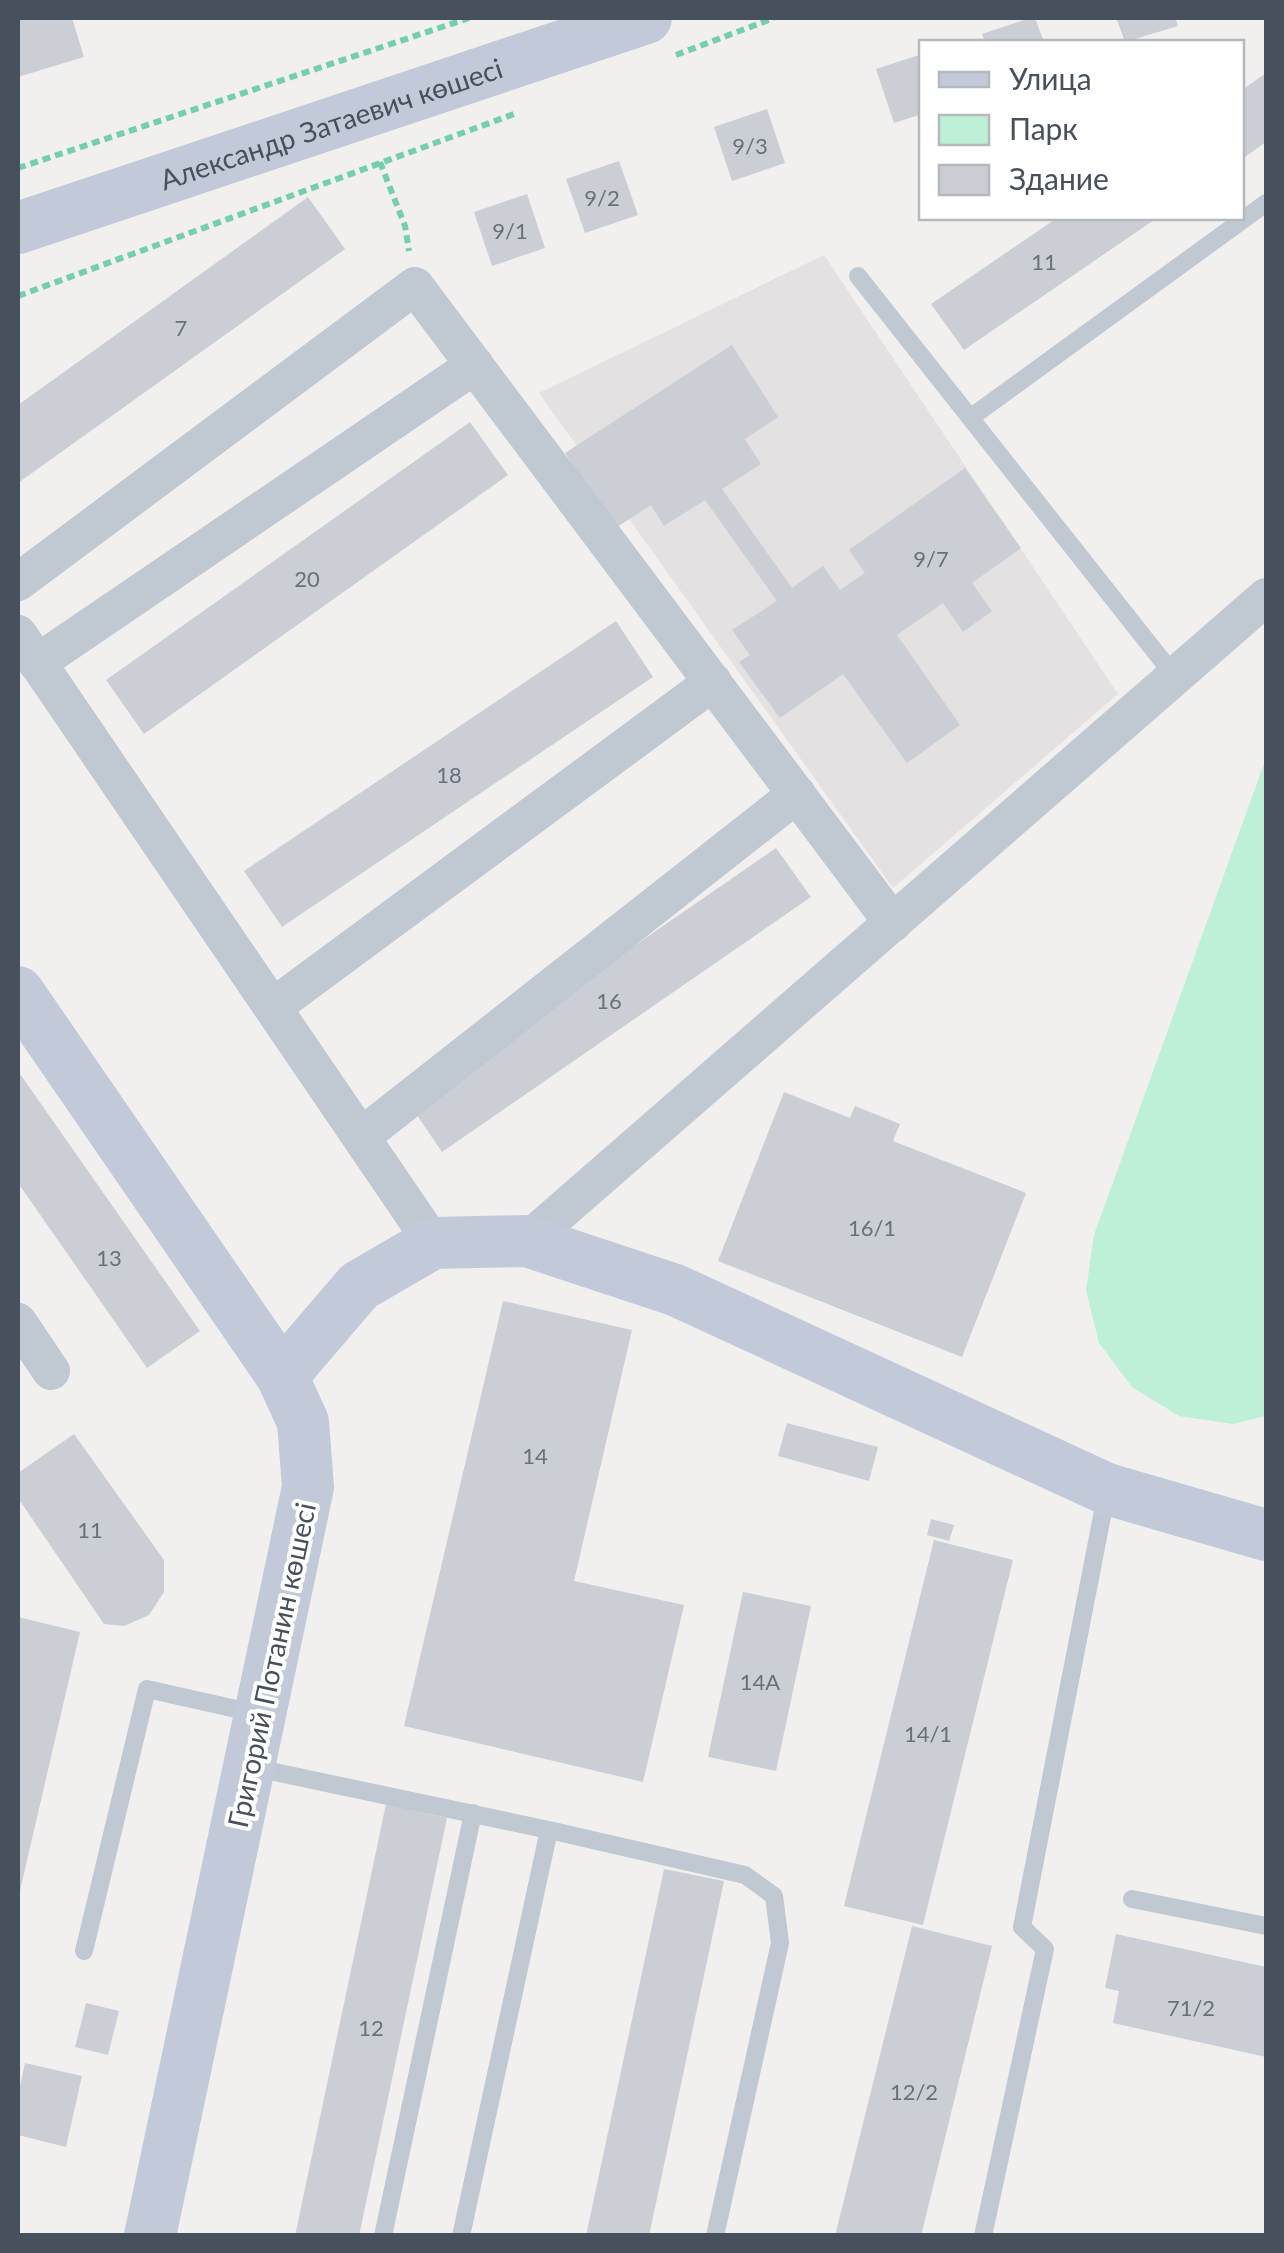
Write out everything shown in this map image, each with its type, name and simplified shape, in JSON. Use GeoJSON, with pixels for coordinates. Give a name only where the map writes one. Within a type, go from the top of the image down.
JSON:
{"type":"FeatureCollection","features":[{"type":"Feature","properties":{"kind":"street","name":"Александр Затаевич көшесі"},"geometry":{"type":"LineString","coordinates":[[18,228],[655,38]]}},
{"type":"Feature","properties":{"kind":"street"},"geometry":{"type":"LineString","coordinates":[[18,582],[416,286],[893,924]]}},
{"type":"Feature","properties":{"kind":"street"},"geometry":{"type":"LineString","coordinates":[[434,1243],[25,649],[475,365]]}},
{"type":"Feature","properties":{"kind":"street"},"geometry":{"type":"LineString","coordinates":[[527,1241],[1266,597]]}},
{"type":"Feature","properties":{"kind":"street"},"geometry":{"type":"LineString","coordinates":[[273,1007],[713,682]]}},
{"type":"Feature","properties":{"kind":"street"},"geometry":{"type":"LineString","coordinates":[[362,1136],[797,794]]}},
{"type":"Feature","properties":{"kind":"street","name":"Григорий Потанин көшесі"},"geometry":{"type":"LineString","coordinates":[[18,992],[282,1376],[303,1422],[308,1488],[150,2236]]}},
{"type":"Feature","properties":{"kind":"street"},"geometry":{"type":"LineString","coordinates":[[282,1376],[359,1286],[434,1243],[527,1241],[675,1290],[1107,1490],[1266,1535]]}},
{"type":"Feature","properties":{"kind":"street"},"geometry":{"type":"LineString","coordinates":[[18,1322],[51,1371]]}},
{"type":"Feature","properties":{"kind":"lane"},"geometry":{"type":"LineString","coordinates":[[1244,219],[1266,203]]}},
{"type":"Feature","properties":{"kind":"lane"},"geometry":{"type":"LineString","coordinates":[[970,418],[1243,220]]}},
{"type":"Feature","properties":{"kind":"lane"},"geometry":{"type":"LineString","coordinates":[[858,276],[1176,678]]}},
{"type":"Feature","properties":{"kind":"lane"},"geometry":{"type":"LineString","coordinates":[[983,2236],[1046,1949],[1022,1927],[1107,1490]]}},
{"type":"Feature","properties":{"kind":"lane"},"geometry":{"type":"LineString","coordinates":[[84,1951],[148,1689],[260,1714]]}},
{"type":"Feature","properties":{"kind":"lane"},"geometry":{"type":"LineString","coordinates":[[251,1767],[745,1875],[774,1896],[780,1943],[715,2236]]}},
{"type":"Feature","properties":{"kind":"lane"},"geometry":{"type":"LineString","coordinates":[[383,2236],[473,1814]]}},
{"type":"Feature","properties":{"kind":"lane"},"geometry":{"type":"LineString","coordinates":[[460,2236],[549,1830]]}},
{"type":"Feature","properties":{"kind":"lane"},"geometry":{"type":"LineString","coordinates":[[1132,1898],[1266,1926]]}},
{"type":"Feature","properties":{"kind":"path"},"geometry":{"type":"LineString","coordinates":[[18,168],[469,18]]}},
{"type":"Feature","properties":{"kind":"path"},"geometry":{"type":"LineString","coordinates":[[655,38],[774,18]]}},
{"type":"Feature","properties":{"kind":"path"},"geometry":{"type":"LineString","coordinates":[[18,296],[522,111]]}},
{"type":"Feature","properties":{"kind":"path"},"geometry":{"type":"LineString","coordinates":[[380,162],[405,226],[416,286]]}},
{"type":"Feature","properties":{"kind":"shaded area"},"geometry":{"type":"Polygon","coordinates":[[[824,255],[1118,694],[893,888],[539,393],[824,255]]]}},
{"type":"Feature","properties":{"kind":"green space"},"geometry":{"type":"Polygon","coordinates":[[[1266,758],[1266,1416],[1233,1424],[1179,1416],[1132,1387],[1099,1343],[1086,1290],[1094,1235],[1266,758]]]}},
{"type":"Feature","properties":{"kind":"building"},"geometry":{"type":"Polygon","coordinates":[[[18,18],[72,18],[84,57],[18,77],[18,18]]]}},
{"type":"Feature","properties":{"kind":"building"},"geometry":{"type":"Polygon","coordinates":[[[1035,18],[1043,40],[984,40],[982,34],[1035,18]]]}},
{"type":"Feature","properties":{"kind":"building"},"geometry":{"type":"Polygon","coordinates":[[[1116,18],[1175,18],[1178,26],[1132,40],[1124,40],[1116,18]]]}},
{"type":"Feature","properties":{"kind":"building"},"geometry":{"type":"Polygon","coordinates":[[[919,55],[919,115],[894,123],[876,69],[919,55]]]}},
{"type":"Feature","properties":{"kind":"building"},"geometry":{"type":"Polygon","coordinates":[[[1266,73],[1266,142],[1244,158],[1244,89],[1266,73]]]}},
{"type":"Feature","properties":{"kind":"building"},"geometry":{"type":"Polygon","coordinates":[[[767,109],[785,163],[732,181],[714,127],[767,109]]]}},
{"type":"Feature","properties":{"kind":"building"},"geometry":{"type":"Polygon","coordinates":[[[619,161],[638,215],[585,233],[566,179],[619,161]]]}},
{"type":"Feature","properties":{"kind":"building"},"geometry":{"type":"Polygon","coordinates":[[[527,194],[545,248],[492,266],[474,212],[527,194]]]}},
{"type":"Feature","properties":{"kind":"building"},"geometry":{"type":"Polygon","coordinates":[[[308,197],[345,249],[18,483],[18,405],[308,197]]]}},
{"type":"Feature","properties":{"kind":"building"},"geometry":{"type":"Polygon","coordinates":[[[1054,220],[1154,220],[964,350],[931,304],[1054,220]]]}},
{"type":"Feature","properties":{"kind":"building"},"geometry":{"type":"Polygon","coordinates":[[[732,345],[778,417],[745,439],[761,464],[722,489],[792,588],[823,566],[840,590],[865,573],[849,550],[965,468],[1021,548],[972,583],[992,611],[963,632],[943,603],[897,635],[960,725],[907,763],[843,674],[780,718],[739,662],[750,655],[732,630],[777,601],[705,500],[664,526],[651,505],[614,529],[565,453],[732,345]]]}},
{"type":"Feature","properties":{"kind":"building"},"geometry":{"type":"Polygon","coordinates":[[[470,422],[508,475],[144,734],[106,680],[470,422]]]}},
{"type":"Feature","properties":{"kind":"building"},"geometry":{"type":"Polygon","coordinates":[[[616,621],[653,677],[282,927],[244,871],[616,621]]]}},
{"type":"Feature","properties":{"kind":"building"},"geometry":{"type":"Polygon","coordinates":[[[776,848],[811,897],[442,1152],[408,1102],[776,848]]]}},
{"type":"Feature","properties":{"kind":"building"},"geometry":{"type":"Polygon","coordinates":[[[18,1071],[200,1331],[147,1368],[18,1183],[18,1071]]]}},
{"type":"Feature","properties":{"kind":"building"},"geometry":{"type":"Polygon","coordinates":[[[784,1092],[850,1118],[855,1106],[900,1124],[893,1141],[1026,1193],[962,1357],[718,1261],[784,1092]]]}},
{"type":"Feature","properties":{"kind":"building"},"geometry":{"type":"Polygon","coordinates":[[[503,1301],[632,1330],[574,1581],[684,1605],[643,1782],[404,1726],[503,1301]]]}},
{"type":"Feature","properties":{"kind":"building"},"geometry":{"type":"Polygon","coordinates":[[[787,1423],[878,1447],[869,1481],[778,1456],[787,1423]]]}},
{"type":"Feature","properties":{"kind":"building"},"geometry":{"type":"Polygon","coordinates":[[[74,1434],[164,1560],[164,1592],[149,1615],[124,1626],[104,1624],[18,1498],[18,1473],[74,1434]]]}},
{"type":"Feature","properties":{"kind":"building"},"geometry":{"type":"Polygon","coordinates":[[[931,1519],[954,1525],[949,1541],[927,1535],[931,1519]]]}},
{"type":"Feature","properties":{"kind":"building"},"geometry":{"type":"Polygon","coordinates":[[[934,1540],[1013,1560],[923,1925],[844,1906],[934,1540]]]}},
{"type":"Feature","properties":{"kind":"building"},"geometry":{"type":"Polygon","coordinates":[[[743,1592],[811,1606],[776,1771],[708,1757],[743,1592]]]}},
{"type":"Feature","properties":{"kind":"building"},"geometry":{"type":"Polygon","coordinates":[[[18,1617],[80,1632],[19,1895],[18,1894],[18,1617]]]}},
{"type":"Feature","properties":{"kind":"building"},"geometry":{"type":"Polygon","coordinates":[[[386,1804],[447,1818],[359,2236],[295,2236],[386,1804]]]}},
{"type":"Feature","properties":{"kind":"building"},"geometry":{"type":"Polygon","coordinates":[[[664,1869],[724,1881],[649,2236],[586,2236],[664,1869]]]}},
{"type":"Feature","properties":{"kind":"building"},"geometry":{"type":"Polygon","coordinates":[[[912,1926],[992,1946],[921,2236],[835,2236],[912,1926]]]}},
{"type":"Feature","properties":{"kind":"building"},"geometry":{"type":"Polygon","coordinates":[[[1116,1934],[1266,1967],[1266,2057],[1113,2023],[1119,1991],[1105,1988],[1116,1934]]]}},
{"type":"Feature","properties":{"kind":"building"},"geometry":{"type":"Polygon","coordinates":[[[86,2003],[119,2011],[108,2055],[75,2047],[86,2003]]]}},
{"type":"Feature","properties":{"kind":"building"},"geometry":{"type":"Polygon","coordinates":[[[25,2063],[82,2076],[66,2147],[18,2135],[18,2096],[25,2063]]]}}]}
